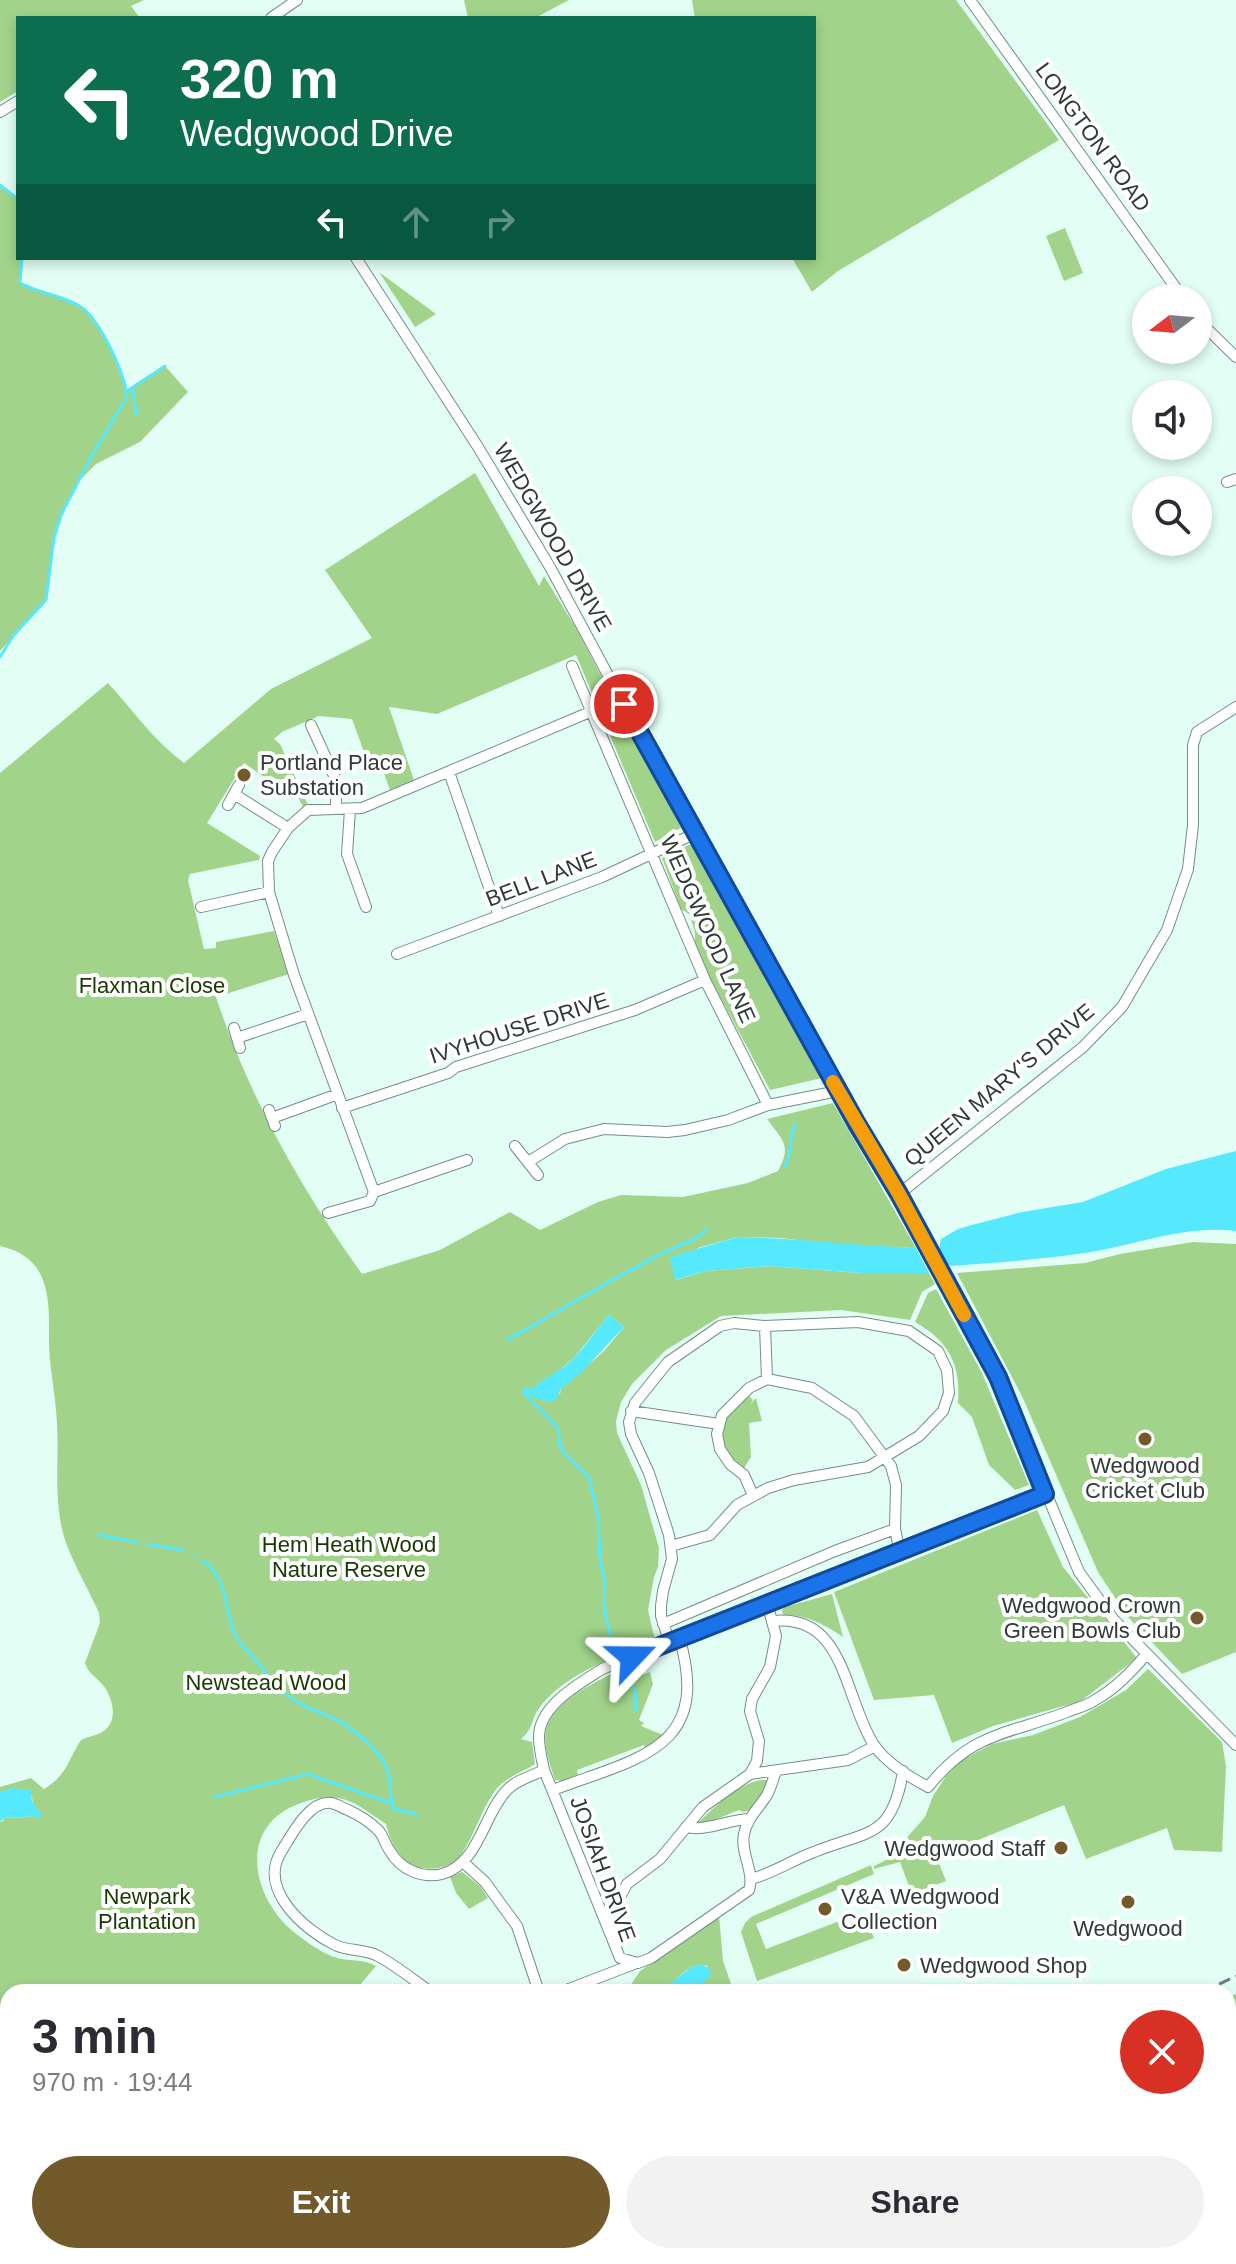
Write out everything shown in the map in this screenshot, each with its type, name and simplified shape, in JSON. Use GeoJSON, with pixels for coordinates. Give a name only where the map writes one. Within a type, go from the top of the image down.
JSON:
{"type":"FeatureCollection","features":[{"type":"Feature","properties":{"kind":"street"},"geometry":{"type":"LineString","coordinates":[[274,16],[297,0]]}},
{"type":"Feature","properties":{"kind":"street","name":"LONGTON ROAD"},"geometry":{"type":"LineString","coordinates":[[970,0],[1173,284]]}},
{"type":"Feature","properties":{"kind":"street","name":"WEDGWOOD DRIVE"},"geometry":{"type":"LineString","coordinates":[[357,260],[478,447],[550,567],[838,1091],[899,1194],[998,1377],[1079,1572],[1108,1613],[1146,1655],[1236,1745]]}},
{"type":"Feature","properties":{"kind":"street"},"geometry":{"type":"LineString","coordinates":[[1212,334],[1236,357]]}},
{"type":"Feature","properties":{"kind":"street","name":"WEDGWOOD LANE"},"geometry":{"type":"LineString","coordinates":[[572,666],[582,678],[590,712],[705,980],[768,1105]]}},
{"type":"Feature","properties":{"kind":"street","name":"QUEEN MARY'S DRIVE"},"geometry":{"type":"LineString","coordinates":[[899,1194],[1083,1047],[1122,1007],[1167,930],[1188,869],[1193,825],[1193,745],[1197,732],[1236,707]]}},
{"type":"Feature","properties":{"kind":"street"},"geometry":{"type":"LineString","coordinates":[[328,1213],[370,1201],[374,1192],[308,1014],[269,892],[268,861],[288,828],[308,810],[362,808],[590,712]]}},
{"type":"Feature","properties":{"kind":"street"},"geometry":{"type":"LineString","coordinates":[[315,726],[336,780],[336,808]]}},
{"type":"Feature","properties":{"kind":"street"},"geometry":{"type":"LineString","coordinates":[[449,772],[499,916]]}},
{"type":"Feature","properties":{"kind":"street"},"geometry":{"type":"LineString","coordinates":[[234,795],[288,828]]}},
{"type":"Feature","properties":{"kind":"street"},"geometry":{"type":"LineString","coordinates":[[350,810],[347,854],[366,907]]}},
{"type":"Feature","properties":{"kind":"street","name":"BELL LANE"},"geometry":{"type":"LineString","coordinates":[[397,954],[602,877],[696,833]]}},
{"type":"Feature","properties":{"kind":"street"},"geometry":{"type":"LineString","coordinates":[[201,906],[269,892]]}},
{"type":"Feature","properties":{"kind":"street","name":"IVYHOUSE DRIVE"},"geometry":{"type":"LineString","coordinates":[[342,1108],[448,1073],[456,1067],[635,1010],[705,980]]}},
{"type":"Feature","properties":{"kind":"street"},"geometry":{"type":"LineString","coordinates":[[237,1038],[308,1014]]}},
{"type":"Feature","properties":{"kind":"street"},"geometry":{"type":"LineString","coordinates":[[528,1162],[552,1146],[604,1129],[685,1130],[728,1120],[768,1105],[838,1091]]}},
{"type":"Feature","properties":{"kind":"street"},"geometry":{"type":"LineString","coordinates":[[272,1118],[338,1094]]}},
{"type":"Feature","properties":{"kind":"street"},"geometry":{"type":"LineString","coordinates":[[515,1146],[538,1175]]}},
{"type":"Feature","properties":{"kind":"street"},"geometry":{"type":"LineString","coordinates":[[374,1192],[467,1160]]}},
{"type":"Feature","properties":{"kind":"street"},"geometry":{"type":"LineString","coordinates":[[553,1790],[660,1747],[681,1719],[688,1694],[688,1667],[663,1624],[663,1591],[672,1559],[671,1546],[649,1473],[631,1434],[629,1422],[631,1411],[668,1362],[720,1326],[734,1323],[765,1326],[858,1322],[909,1331],[938,1351],[947,1370],[949,1393],[943,1411],[919,1436],[868,1467],[794,1480],[753,1495],[737,1505],[710,1535],[671,1546]]}},
{"type":"Feature","properties":{"kind":"street"},"geometry":{"type":"LineString","coordinates":[[765,1326],[767,1379]]}},
{"type":"Feature","properties":{"kind":"street"},"geometry":{"type":"LineString","coordinates":[[753,1495],[744,1475],[730,1464],[717,1439],[719,1424],[727,1408],[746,1390],[767,1379],[809,1387],[854,1416],[891,1466],[896,1485],[895,1529],[900,1553]]}},
{"type":"Feature","properties":{"kind":"street"},"geometry":{"type":"LineString","coordinates":[[631,1411],[719,1424]]}},
{"type":"Feature","properties":{"kind":"street","name":"JOSIAH DRIVE"},"geometry":{"type":"LineString","coordinates":[[599,1978],[614,1959],[613,1944],[544,1770],[539,1737],[541,1724],[565,1694],[602,1669],[674,1639],[1045,1494]]}},
{"type":"Feature","properties":{"kind":"street"},"geometry":{"type":"LineString","coordinates":[[663,1624],[895,1529]]}},
{"type":"Feature","properties":{"kind":"street"},"geometry":{"type":"LineString","coordinates":[[750,1774],[760,1751],[750,1711],[752,1699],[770,1667],[776,1636],[767,1603]]}},
{"type":"Feature","properties":{"kind":"street"},"geometry":{"type":"LineString","coordinates":[[774,1621],[789,1620],[811,1626],[827,1639],[875,1746],[903,1771],[928,1787],[966,1749],[996,1734],[1093,1702],[1130,1673],[1146,1655]]}},
{"type":"Feature","properties":{"kind":"street"},"geometry":{"type":"LineString","coordinates":[[638,1963],[622,1959],[613,1944],[615,1906],[622,1890],[634,1877],[660,1859],[703,1807],[750,1774],[848,1760],[875,1746]]}},
{"type":"Feature","properties":{"kind":"street"},"geometry":{"type":"LineString","coordinates":[[419,1984],[375,1955],[338,1947],[303,1924],[278,1893],[273,1868],[287,1842],[308,1815],[324,1804],[332,1803],[360,1816],[380,1831],[394,1858],[414,1873],[443,1874],[463,1862],[504,1793],[516,1782],[544,1770]]}},
{"type":"Feature","properties":{"kind":"street"},"geometry":{"type":"LineString","coordinates":[[776,1771],[766,1796],[744,1833],[743,1843],[751,1879],[769,1874],[819,1850],[850,1842],[873,1830],[895,1806],[903,1771]]}},
{"type":"Feature","properties":{"kind":"street"},"geometry":{"type":"LineString","coordinates":[[686,1827],[694,1829],[750,1819]]}},
{"type":"Feature","properties":{"kind":"street"},"geometry":{"type":"LineString","coordinates":[[463,1862],[485,1882],[517,1926],[536,1984]]}},
{"type":"Feature","properties":{"kind":"street","name":"JOSIAH DRIVE"},"geometry":{"type":"LineString","coordinates":[[583,1984],[651,1958],[744,1894],[751,1886],[751,1879]]}},
{"type":"Feature","properties":{"kind":"green space"},"geometry":{"type":"Polygon","coordinates":[[[0,0],[144,0],[131,6],[138,16],[16,16],[16,92],[0,102],[0,0]]]}},
{"type":"Feature","properties":{"kind":"green space"},"geometry":{"type":"Polygon","coordinates":[[[464,0],[569,0],[539,16],[468,16],[464,0]]]}},
{"type":"Feature","properties":{"kind":"green space"},"geometry":{"type":"Polygon","coordinates":[[[692,0],[956,0],[1059,140],[838,271],[812,292],[793,260],[816,260],[816,16],[695,16],[692,0]]]}},
{"type":"Feature","properties":{"kind":"green space"},"geometry":{"type":"Polygon","coordinates":[[[0,185],[16,197],[16,260],[22,260],[21,283],[72,302],[95,321],[127,391],[165,366],[188,392],[140,442],[96,464],[78,482],[56,529],[46,600],[0,651],[0,185]]]}},
{"type":"Feature","properties":{"kind":"green space"},"geometry":{"type":"Polygon","coordinates":[[[1065,228],[1083,273],[1064,281],[1046,236],[1065,228]]]}},
{"type":"Feature","properties":{"kind":"green space"},"geometry":{"type":"Polygon","coordinates":[[[379,272],[436,314],[415,327],[379,272]]]}},
{"type":"Feature","properties":{"kind":"green space"},"geometry":{"type":"Polygon","coordinates":[[[475,473],[539,586],[544,576],[576,628],[681,828],[655,842],[576,655],[437,714],[389,707],[414,780],[390,790],[379,760],[368,763],[352,719],[319,716],[282,732],[274,739],[280,744],[308,805],[303,807],[298,797],[293,797],[244,763],[207,823],[260,856],[259,860],[190,874],[188,880],[204,949],[216,948],[216,942],[274,931],[289,974],[216,997],[244,1071],[278,1141],[362,1274],[440,1250],[510,1212],[540,1230],[598,1202],[621,1195],[683,1197],[748,1183],[778,1171],[782,1162],[784,1144],[767,1119],[833,1103],[916,1248],[737,1237],[698,1248],[676,1280],[706,1271],[770,1266],[860,1273],[929,1273],[935,1284],[922,1292],[910,1320],[841,1310],[721,1316],[666,1350],[632,1384],[621,1402],[616,1421],[617,1433],[641,1485],[659,1548],[648,1610],[655,1640],[578,1675],[540,1707],[521,1739],[532,1742],[535,1764],[498,1787],[467,1846],[456,1860],[431,1869],[412,1865],[398,1852],[386,1824],[354,1803],[338,1798],[301,1803],[282,1812],[269,1825],[261,1839],[257,1856],[263,1891],[272,1907],[294,1932],[322,1951],[334,1957],[376,1966],[361,1984],[0,1984],[0,1822],[4,1817],[34,1816],[32,1796],[25,1791],[0,1792],[0,1787],[31,1778],[44,1789],[52,1784],[81,1740],[105,1730],[113,1713],[108,1693],[85,1663],[100,1623],[99,1613],[62,1529],[57,1490],[56,1414],[49,1313],[44,1284],[30,1260],[0,1246],[0,773],[108,683],[153,735],[184,763],[271,689],[372,638],[325,570],[475,473]],[[609,1315],[573,1359],[547,1380],[560,1394],[561,1389],[604,1351],[624,1327],[609,1315]]]}},
{"type":"Feature","properties":{"kind":"green space"},"geometry":{"type":"Polygon","coordinates":[[[695,842],[822,1078],[770,1090],[708,974],[695,943],[689,914],[681,909],[662,858],[695,842]]]}},
{"type":"Feature","properties":{"kind":"green space"},"geometry":{"type":"Polygon","coordinates":[[[1193,1242],[1236,1244],[1236,1652],[1182,1674],[1127,1616],[1098,1572],[1022,1396],[957,1273],[1085,1263],[1193,1242]]]}},
{"type":"Feature","properties":{"kind":"green space"},"geometry":{"type":"Polygon","coordinates":[[[936,1289],[982,1373],[1029,1485],[1015,1490],[989,1465],[972,1417],[958,1403],[957,1377],[950,1355],[936,1337],[915,1322],[928,1293],[936,1289]]]}},
{"type":"Feature","properties":{"kind":"green space"},"geometry":{"type":"Polygon","coordinates":[[[747,1394],[753,1400],[750,1405],[756,1398],[762,1421],[749,1423],[751,1457],[744,1468],[729,1453],[723,1432],[728,1415],[747,1394]]]}},
{"type":"Feature","properties":{"kind":"green space"},"geometry":{"type":"Polygon","coordinates":[[[1037,1510],[1063,1567],[1137,1658],[1081,1701],[993,1726],[952,1743],[934,1695],[874,1700],[834,1592],[1037,1510]]]}},
{"type":"Feature","properties":{"kind":"green space"},"geometry":{"type":"Polygon","coordinates":[[[832,1594],[843,1637],[814,1621],[783,1615],[785,1607],[832,1594]]]}},
{"type":"Feature","properties":{"kind":"green space"},"geometry":{"type":"Polygon","coordinates":[[[636,1663],[642,1675],[650,1672],[653,1684],[639,1720],[644,1723],[641,1726],[663,1735],[645,1749],[644,1745],[577,1770],[578,1775],[563,1781],[555,1780],[545,1742],[551,1718],[570,1698],[636,1663]]]}},
{"type":"Feature","properties":{"kind":"green space"},"geometry":{"type":"Polygon","coordinates":[[[1148,1669],[1222,1742],[1226,1766],[1222,1852],[1174,1850],[1167,1828],[1086,1859],[1064,1805],[961,1847],[895,1851],[925,1817],[933,1796],[946,1776],[962,1760],[992,1744],[1033,1735],[1080,1717],[1126,1690],[1148,1669]]]}},
{"type":"Feature","properties":{"kind":"green space"},"geometry":{"type":"Polygon","coordinates":[[[761,1780],[768,1783],[754,1809],[739,1810],[702,1825],[698,1823],[735,1791],[761,1780]]]}},
{"type":"Feature","properties":{"kind":"green space"},"geometry":{"type":"Polygon","coordinates":[[[936,1856],[946,1881],[912,1894],[900,1862],[874,1869],[874,1866],[892,1857],[936,1856]]]}},
{"type":"Feature","properties":{"kind":"green space"},"geometry":{"type":"Polygon","coordinates":[[[871,1865],[874,1874],[756,1924],[766,1949],[837,1922],[868,1924],[874,1938],[757,1981],[741,1932],[745,1923],[751,1917],[871,1865]]]}},
{"type":"Feature","properties":{"kind":"green space"},"geometry":{"type":"Polygon","coordinates":[[[462,1872],[480,1886],[488,1898],[469,1909],[456,1893],[450,1877],[462,1872]]]}},
{"type":"Feature","properties":{"kind":"green space"},"geometry":{"type":"Polygon","coordinates":[[[719,1916],[723,1961],[731,1984],[702,1984],[711,1976],[707,1966],[699,1965],[687,1970],[671,1984],[631,1984],[640,1971],[719,1916]]]}},
{"type":"Feature","properties":{"kind":"water"},"geometry":{"type":"Polygon","coordinates":[[[1236,1151],[1236,1231],[1181,1233],[1091,1252],[986,1264],[951,1266],[940,1254],[941,1239],[958,1229],[1022,1212],[1083,1202],[1166,1169],[1236,1151]]]}},
{"type":"Feature","properties":{"kind":"water"},"geometry":{"type":"Polygon","coordinates":[[[737,1237],[916,1248],[929,1273],[860,1273],[769,1266],[706,1271],[675,1280],[670,1257],[737,1237]]]}},
{"type":"Feature","properties":{"kind":"water"},"geometry":{"type":"Polygon","coordinates":[[[609,1315],[624,1327],[581,1373],[561,1389],[556,1400],[547,1402],[523,1393],[524,1387],[532,1389],[573,1359],[609,1315]]]}},
{"type":"Feature","properties":{"kind":"water"},"geometry":{"type":"Polygon","coordinates":[[[15,1787],[31,1790],[32,1801],[42,1816],[38,1819],[34,1816],[5,1817],[0,1822],[0,1792],[15,1787]]]}},
{"type":"Feature","properties":{"kind":"water"},"geometry":{"type":"Polygon","coordinates":[[[700,1964],[709,1968],[711,1976],[702,1984],[670,1984],[700,1964]]]}},
{"type":"Feature","properties":{"kind":"waterway"},"geometry":{"type":"LineString","coordinates":[[0,185],[16,197]]}},
{"type":"Feature","properties":{"kind":"waterway"},"geometry":{"type":"LineString","coordinates":[[0,657],[13,636],[46,600],[54,538],[61,515],[127,397],[116,361],[94,321],[78,305],[20,283],[22,260]]}},
{"type":"Feature","properties":{"kind":"waterway"},"geometry":{"type":"LineString","coordinates":[[127,391],[165,366]]}},
{"type":"Feature","properties":{"kind":"waterway"},"geometry":{"type":"LineString","coordinates":[[133,390],[136,414]]}},
{"type":"Feature","properties":{"kind":"waterway"},"geometry":{"type":"LineString","coordinates":[[785,1166],[795,1124]]}},
{"type":"Feature","properties":{"kind":"waterway"},"geometry":{"type":"LineString","coordinates":[[507,1340],[624,1274],[696,1238],[707,1229]]}},
{"type":"Feature","properties":{"kind":"waterway"},"geometry":{"type":"LineString","coordinates":[[523,1392],[558,1428],[560,1447],[589,1477],[598,1517],[600,1559],[605,1583],[604,1607],[611,1639],[609,1649]]}},
{"type":"Feature","properties":{"kind":"waterway"},"geometry":{"type":"LineString","coordinates":[[99,1535],[137,1542]]}},
{"type":"Feature","properties":{"kind":"waterway"},"geometry":{"type":"LineString","coordinates":[[147,1544],[182,1550]]}},
{"type":"Feature","properties":{"kind":"waterway"},"geometry":{"type":"LineString","coordinates":[[203,1561],[220,1580],[237,1637],[268,1675],[294,1700],[339,1721],[368,1744],[387,1768],[394,1809],[416,1814]]}},
{"type":"Feature","properties":{"kind":"waterway"},"geometry":{"type":"LineString","coordinates":[[623,1671],[635,1690],[636,1710]]}},
{"type":"Feature","properties":{"kind":"waterway"},"geometry":{"type":"LineString","coordinates":[[214,1797],[308,1774],[390,1803]]}},
{"type":"Feature","properties":{"kind":"railway"},"geometry":{"type":"LineString","coordinates":[[1220,1984],[1236,1976]]}},
{"type":"Feature","properties":{"kind":"slow traffic"},"geometry":{"type":"LineString","coordinates":[[833,1082],[899,1194],[964,1315]]}},
{"type":"Feature","properties":{"kind":"place","name":"Portland Place Substation"},"geometry":{"type":"Point","coordinates":[244,775]}},
{"type":"Feature","properties":{"kind":"place","name":"Wedgwood Cricket Club"},"geometry":{"type":"Point","coordinates":[1145,1439]}},
{"type":"Feature","properties":{"kind":"place","name":"Wedgwood Crown Green Bowls Club"},"geometry":{"type":"Point","coordinates":[1197,1618]}},
{"type":"Feature","properties":{"kind":"place","name":"Wedgwood Staff"},"geometry":{"type":"Point","coordinates":[1061,1848]}},
{"type":"Feature","properties":{"kind":"place","name":"Wedgwood"},"geometry":{"type":"Point","coordinates":[1128,1902]}},
{"type":"Feature","properties":{"kind":"place","name":"V&A Wedgwood Collection"},"geometry":{"type":"Point","coordinates":[825,1909]}},
{"type":"Feature","properties":{"kind":"place","name":"Wedgwood Shop"},"geometry":{"type":"Point","coordinates":[904,1965]}},
{"type":"Feature","properties":{"kind":"route"},"geometry":{"type":"LineString","coordinates":[[624,704],[998,1377],[1045,1494],[632,1657]]}},
{"type":"Feature","properties":{"kind":"park label","name":"Flaxman Close"},"geometry":{"type":"Point","coordinates":[152,985]}},
{"type":"Feature","properties":{"kind":"park label","name":"Hem Heath Wood Nature Reserve"},"geometry":{"type":"Point","coordinates":[349,1556]}},
{"type":"Feature","properties":{"kind":"park label","name":"Newstead Wood"},"geometry":{"type":"Point","coordinates":[266,1682]}},
{"type":"Feature","properties":{"kind":"park label","name":"Newpark Plantation"},"geometry":{"type":"Point","coordinates":[147,1908]}}]}
